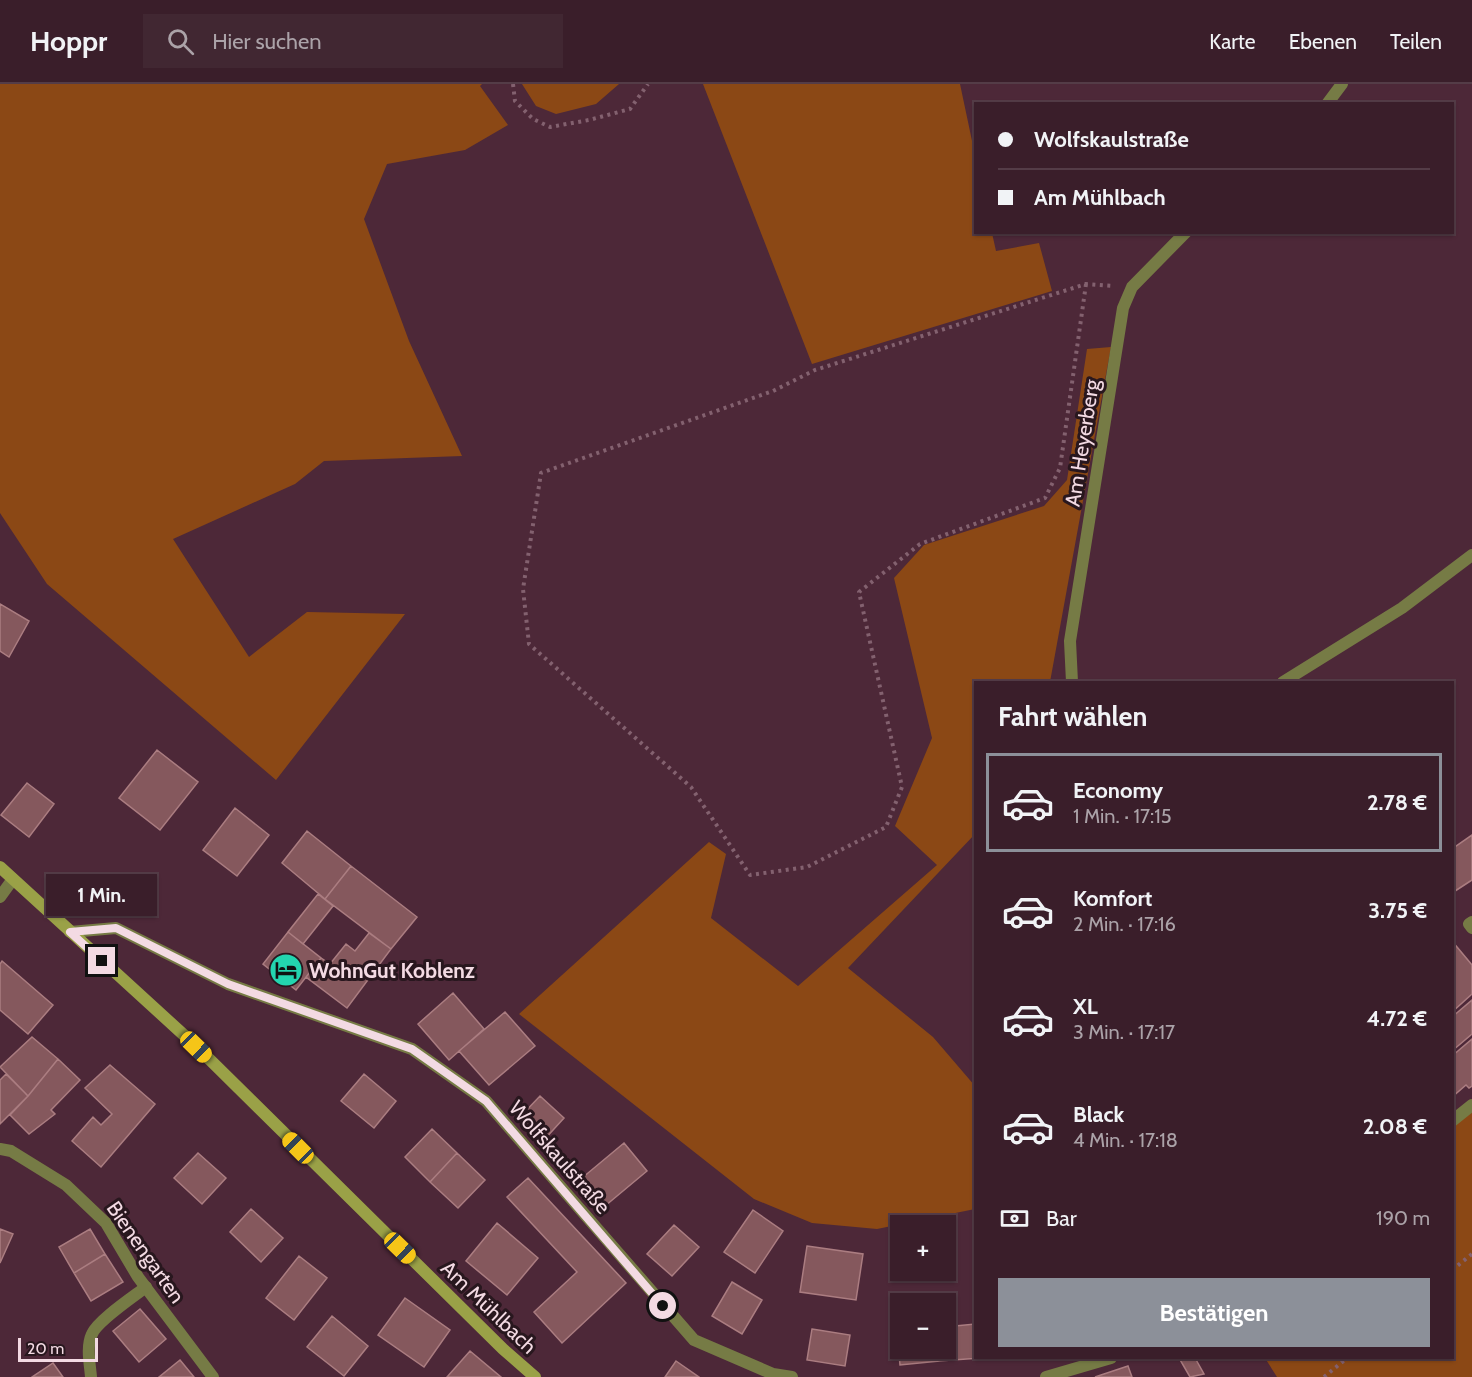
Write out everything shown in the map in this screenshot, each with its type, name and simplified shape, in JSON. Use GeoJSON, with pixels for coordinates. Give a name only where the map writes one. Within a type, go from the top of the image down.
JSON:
{"type":"FeatureCollection","features":[{"type":"Feature","properties":{"kind":"street"},"geometry":{"type":"LineString","coordinates":[[1328,102],[1342,84]]}},
{"type":"Feature","properties":{"kind":"street","name":"Am Heyerberg"},"geometry":{"type":"LineString","coordinates":[[1072,681],[1070,641],[1123,308],[1132,287],[1184,234]]}},
{"type":"Feature","properties":{"kind":"street"},"geometry":{"type":"LineString","coordinates":[[1285,681],[1402,608],[1472,555]]}},
{"type":"Feature","properties":{"kind":"street","name":"Am Mühlbach"},"geometry":{"type":"LineString","coordinates":[[0,867],[196,1047],[502,1349],[535,1377]]}},
{"type":"Feature","properties":{"kind":"street"},"geometry":{"type":"LineString","coordinates":[[0,897],[13,879]]}},
{"type":"Feature","properties":{"kind":"street"},"geometry":{"type":"LineString","coordinates":[[1472,922],[1469,924],[1472,928]]}},
{"type":"Feature","properties":{"kind":"street","name":"Wolfskaulstraße"},"geometry":{"type":"LineString","coordinates":[[70,932],[116,928],[228,984],[412,1049],[486,1101],[693,1340],[773,1374],[792,1377]]}},
{"type":"Feature","properties":{"kind":"street"},"geometry":{"type":"LineString","coordinates":[[1454,1119],[1472,1105]]}},
{"type":"Feature","properties":{"kind":"street","name":"Bienengarten"},"geometry":{"type":"LineString","coordinates":[[0,1149],[11,1151],[66,1185],[106,1223],[146,1287],[213,1377]]}},
{"type":"Feature","properties":{"kind":"street"},"geometry":{"type":"LineString","coordinates":[[91,1377],[89,1357],[92,1335],[100,1323],[146,1287]]}},
{"type":"Feature","properties":{"kind":"street"},"geometry":{"type":"LineString","coordinates":[[1046,1377],[1108,1359]]}},
{"type":"Feature","properties":{"kind":"path"},"geometry":{"type":"LineString","coordinates":[[513,84],[515,101],[533,118],[550,126],[589,120],[630,109],[648,84]]}},
{"type":"Feature","properties":{"kind":"path"},"geometry":{"type":"LineString","coordinates":[[1086,284],[1060,468],[1045,498],[920,544],[859,592],[902,788],[886,827],[807,867],[750,875],[691,788],[529,644],[523,589],[541,473],[774,391],[815,370],[1086,284],[1132,287]]}},
{"type":"Feature","properties":{"kind":"path"},"geometry":{"type":"LineString","coordinates":[[1454,1268],[1472,1254]]}},
{"type":"Feature","properties":{"kind":"path"},"geometry":{"type":"LineString","coordinates":[[1326,1376],[1346,1359]]}},
{"type":"Feature","properties":{"kind":"shaded area"},"geometry":{"type":"Polygon","coordinates":[[[0,84],[482,84],[480,86],[508,125],[465,150],[387,164],[364,219],[409,341],[462,456],[324,461],[295,484],[173,539],[249,657],[307,612],[405,614],[276,780],[47,584],[0,513],[0,84]]]}},
{"type":"Feature","properties":{"kind":"shaded area"},"geometry":{"type":"Polygon","coordinates":[[[522,84],[619,84],[596,104],[556,114],[536,106],[522,84]]]}},
{"type":"Feature","properties":{"kind":"shaded area"},"geometry":{"type":"Polygon","coordinates":[[[703,84],[960,84],[974,150],[974,234],[992,234],[996,251],[1039,243],[1052,291],[812,364],[703,84]]]}},
{"type":"Feature","properties":{"kind":"shaded area"},"geometry":{"type":"Polygon","coordinates":[[[1111,347],[1050,681],[974,681],[974,835],[848,968],[933,1037],[974,1085],[974,1209],[946,1215],[890,1215],[890,1226],[877,1229],[812,1223],[754,1199],[519,1014],[709,842],[726,854],[711,918],[798,986],[937,865],[895,826],[932,738],[894,578],[924,545],[1044,506],[1067,480],[1087,349],[1111,347]]]}},
{"type":"Feature","properties":{"kind":"shaded area"},"geometry":{"type":"Polygon","coordinates":[[[1472,1102],[1472,1377],[1277,1377],[1266,1359],[1454,1359],[1454,1118],[1472,1102]]]}},
{"type":"Feature","properties":{"kind":"building"},"geometry":{"type":"Polygon","coordinates":[[[0,604],[29,621],[9,657],[0,651],[0,604]]]}},
{"type":"Feature","properties":{"kind":"building"},"geometry":{"type":"Polygon","coordinates":[[[157,750],[198,782],[160,830],[119,798],[157,750]]]}},
{"type":"Feature","properties":{"kind":"building"},"geometry":{"type":"Polygon","coordinates":[[[27,783],[54,804],[29,837],[1,815],[27,783]]]}},
{"type":"Feature","properties":{"kind":"building"},"geometry":{"type":"Polygon","coordinates":[[[235,808],[269,835],[237,876],[203,850],[235,808]]]}},
{"type":"Feature","properties":{"kind":"building"},"geometry":{"type":"Polygon","coordinates":[[[307,831],[351,866],[325,899],[282,863],[307,831]]]}},
{"type":"Feature","properties":{"kind":"building"},"geometry":{"type":"Polygon","coordinates":[[[1472,835],[1472,880],[1454,892],[1454,848],[1472,835]]]}},
{"type":"Feature","properties":{"kind":"building"},"geometry":{"type":"Polygon","coordinates":[[[351,866],[417,917],[391,949],[325,899],[351,866]]]}},
{"type":"Feature","properties":{"kind":"building"},"geometry":{"type":"Polygon","coordinates":[[[318,894],[333,906],[303,944],[288,932],[318,894]]]}},
{"type":"Feature","properties":{"kind":"building"},"geometry":{"type":"Polygon","coordinates":[[[288,932],[321,958],[296,990],[263,964],[288,932]]]}},
{"type":"Feature","properties":{"kind":"building"},"geometry":{"type":"Polygon","coordinates":[[[369,933],[391,949],[347,1008],[306,977],[321,958],[330,964],[346,944],[355,951],[369,933]]]}},
{"type":"Feature","properties":{"kind":"building"},"geometry":{"type":"Polygon","coordinates":[[[1454,943],[1472,965],[1472,994],[1454,1010],[1454,943]]]}},
{"type":"Feature","properties":{"kind":"building"},"geometry":{"type":"Polygon","coordinates":[[[2,961],[53,1005],[28,1034],[0,1010],[0,964],[2,961]]]}},
{"type":"Feature","properties":{"kind":"building"},"geometry":{"type":"Polygon","coordinates":[[[453,993],[484,1029],[449,1060],[418,1024],[453,993]]]}},
{"type":"Feature","properties":{"kind":"building"},"geometry":{"type":"Polygon","coordinates":[[[1472,1000],[1472,1034],[1454,1049],[1454,1015],[1472,1000]]]}},
{"type":"Feature","properties":{"kind":"building"},"geometry":{"type":"Polygon","coordinates":[[[505,1012],[535,1046],[489,1085],[459,1051],[505,1012]]]}},
{"type":"Feature","properties":{"kind":"building"},"geometry":{"type":"Polygon","coordinates":[[[32,1037],[58,1059],[28,1096],[0,1067],[32,1037]]]}},
{"type":"Feature","properties":{"kind":"building"},"geometry":{"type":"Polygon","coordinates":[[[1472,1039],[1472,1086],[1469,1088],[1466,1085],[1454,1095],[1454,1054],[1472,1039]]]}},
{"type":"Feature","properties":{"kind":"building"},"geometry":{"type":"Polygon","coordinates":[[[58,1059],[80,1080],[51,1110],[55,1114],[29,1134],[10,1115],[58,1059]]]}},
{"type":"Feature","properties":{"kind":"building"},"geometry":{"type":"Polygon","coordinates":[[[110,1065],[155,1104],[101,1167],[72,1141],[93,1117],[101,1125],[112,1114],[85,1088],[110,1065]]]}},
{"type":"Feature","properties":{"kind":"building"},"geometry":{"type":"Polygon","coordinates":[[[6,1074],[28,1096],[0,1124],[0,1080],[6,1074]]]}},
{"type":"Feature","properties":{"kind":"building"},"geometry":{"type":"Polygon","coordinates":[[[364,1074],[396,1101],[374,1128],[341,1101],[364,1074]]]}},
{"type":"Feature","properties":{"kind":"building"},"geometry":{"type":"Polygon","coordinates":[[[540,1096],[564,1118],[544,1140],[520,1117],[540,1096]]]}},
{"type":"Feature","properties":{"kind":"building"},"geometry":{"type":"Polygon","coordinates":[[[432,1129],[457,1153],[430,1182],[405,1157],[432,1129]]]}},
{"type":"Feature","properties":{"kind":"building"},"geometry":{"type":"Polygon","coordinates":[[[624,1143],[647,1171],[605,1206],[582,1178],[624,1143]]]}},
{"type":"Feature","properties":{"kind":"building"},"geometry":{"type":"Polygon","coordinates":[[[198,1153],[226,1178],[202,1204],[174,1178],[198,1153]]]}},
{"type":"Feature","properties":{"kind":"building"},"geometry":{"type":"Polygon","coordinates":[[[457,1153],[485,1180],[458,1208],[430,1182],[457,1153]]]}},
{"type":"Feature","properties":{"kind":"building"},"geometry":{"type":"Polygon","coordinates":[[[528,1178],[626,1283],[562,1343],[534,1312],[577,1272],[507,1197],[528,1178]]]}},
{"type":"Feature","properties":{"kind":"building"},"geometry":{"type":"Polygon","coordinates":[[[251,1209],[283,1238],[261,1262],[230,1232],[251,1209]]]}},
{"type":"Feature","properties":{"kind":"building"},"geometry":{"type":"Polygon","coordinates":[[[753,1210],[783,1231],[755,1273],[724,1252],[753,1210]]]}},
{"type":"Feature","properties":{"kind":"building"},"geometry":{"type":"Polygon","coordinates":[[[497,1223],[538,1258],[507,1295],[466,1261],[497,1223]]]}},
{"type":"Feature","properties":{"kind":"building"},"geometry":{"type":"Polygon","coordinates":[[[674,1225],[699,1247],[672,1276],[647,1254],[674,1225]]]}},
{"type":"Feature","properties":{"kind":"building"},"geometry":{"type":"Polygon","coordinates":[[[0,1229],[13,1234],[0,1263],[0,1229]]]}},
{"type":"Feature","properties":{"kind":"building"},"geometry":{"type":"Polygon","coordinates":[[[90,1229],[105,1254],[74,1273],[59,1247],[90,1229]]]}},
{"type":"Feature","properties":{"kind":"building"},"geometry":{"type":"Polygon","coordinates":[[[807,1246],[863,1254],[856,1300],[800,1292],[807,1246]]]}},
{"type":"Feature","properties":{"kind":"building"},"geometry":{"type":"Polygon","coordinates":[[[105,1254],[123,1282],[91,1301],[74,1273],[105,1254]]]}},
{"type":"Feature","properties":{"kind":"building"},"geometry":{"type":"Polygon","coordinates":[[[299,1256],[327,1278],[294,1320],[266,1298],[299,1256]]]}},
{"type":"Feature","properties":{"kind":"building"},"geometry":{"type":"Polygon","coordinates":[[[732,1282],[762,1300],[742,1334],[712,1316],[732,1282]]]}},
{"type":"Feature","properties":{"kind":"building"},"geometry":{"type":"Polygon","coordinates":[[[405,1298],[450,1330],[424,1367],[378,1335],[405,1298]]]}},
{"type":"Feature","properties":{"kind":"building"},"geometry":{"type":"Polygon","coordinates":[[[140,1309],[166,1339],[139,1362],[113,1331],[140,1309]]]}},
{"type":"Feature","properties":{"kind":"building"},"geometry":{"type":"Polygon","coordinates":[[[332,1316],[368,1346],[344,1376],[307,1347],[332,1316]]]}},
{"type":"Feature","properties":{"kind":"building"},"geometry":{"type":"Polygon","coordinates":[[[974,1324],[974,1358],[939,1361],[939,1359],[956,1359],[956,1326],[974,1324]]]}},
{"type":"Feature","properties":{"kind":"building"},"geometry":{"type":"Polygon","coordinates":[[[812,1329],[850,1335],[845,1366],[807,1360],[812,1329]]]}},
{"type":"Feature","properties":{"kind":"building"},"geometry":{"type":"Polygon","coordinates":[[[470,1351],[501,1377],[447,1377],[470,1351]]]}},
{"type":"Feature","properties":{"kind":"building"},"geometry":{"type":"Polygon","coordinates":[[[899,1359],[939,1359],[939,1361],[900,1365],[899,1359]]]}},
{"type":"Feature","properties":{"kind":"building"},"geometry":{"type":"Polygon","coordinates":[[[1180,1359],[1196,1359],[1204,1374],[1190,1377],[1180,1359]]]}},
{"type":"Feature","properties":{"kind":"building"},"geometry":{"type":"Polygon","coordinates":[[[180,1360],[194,1377],[159,1377],[180,1360]]]}},
{"type":"Feature","properties":{"kind":"building"},"geometry":{"type":"Polygon","coordinates":[[[676,1361],[699,1377],[665,1377],[676,1361]]]}},
{"type":"Feature","properties":{"kind":"building"},"geometry":{"type":"Polygon","coordinates":[[[53,1363],[63,1377],[32,1377],[53,1363]]]}},
{"type":"Feature","properties":{"kind":"building"},"geometry":{"type":"Polygon","coordinates":[[[1128,1366],[1132,1377],[1095,1377],[1128,1366]]]}},
{"type":"Feature","properties":{"kind":"place","name":"WohnGut Koblenz"},"geometry":{"type":"Point","coordinates":[286,970]}},
{"type":"Feature","properties":{"kind":"route"},"geometry":{"type":"LineString","coordinates":[[102,961],[70,932],[116,928],[228,984],[412,1049],[486,1101],[663,1306]]}}]}
